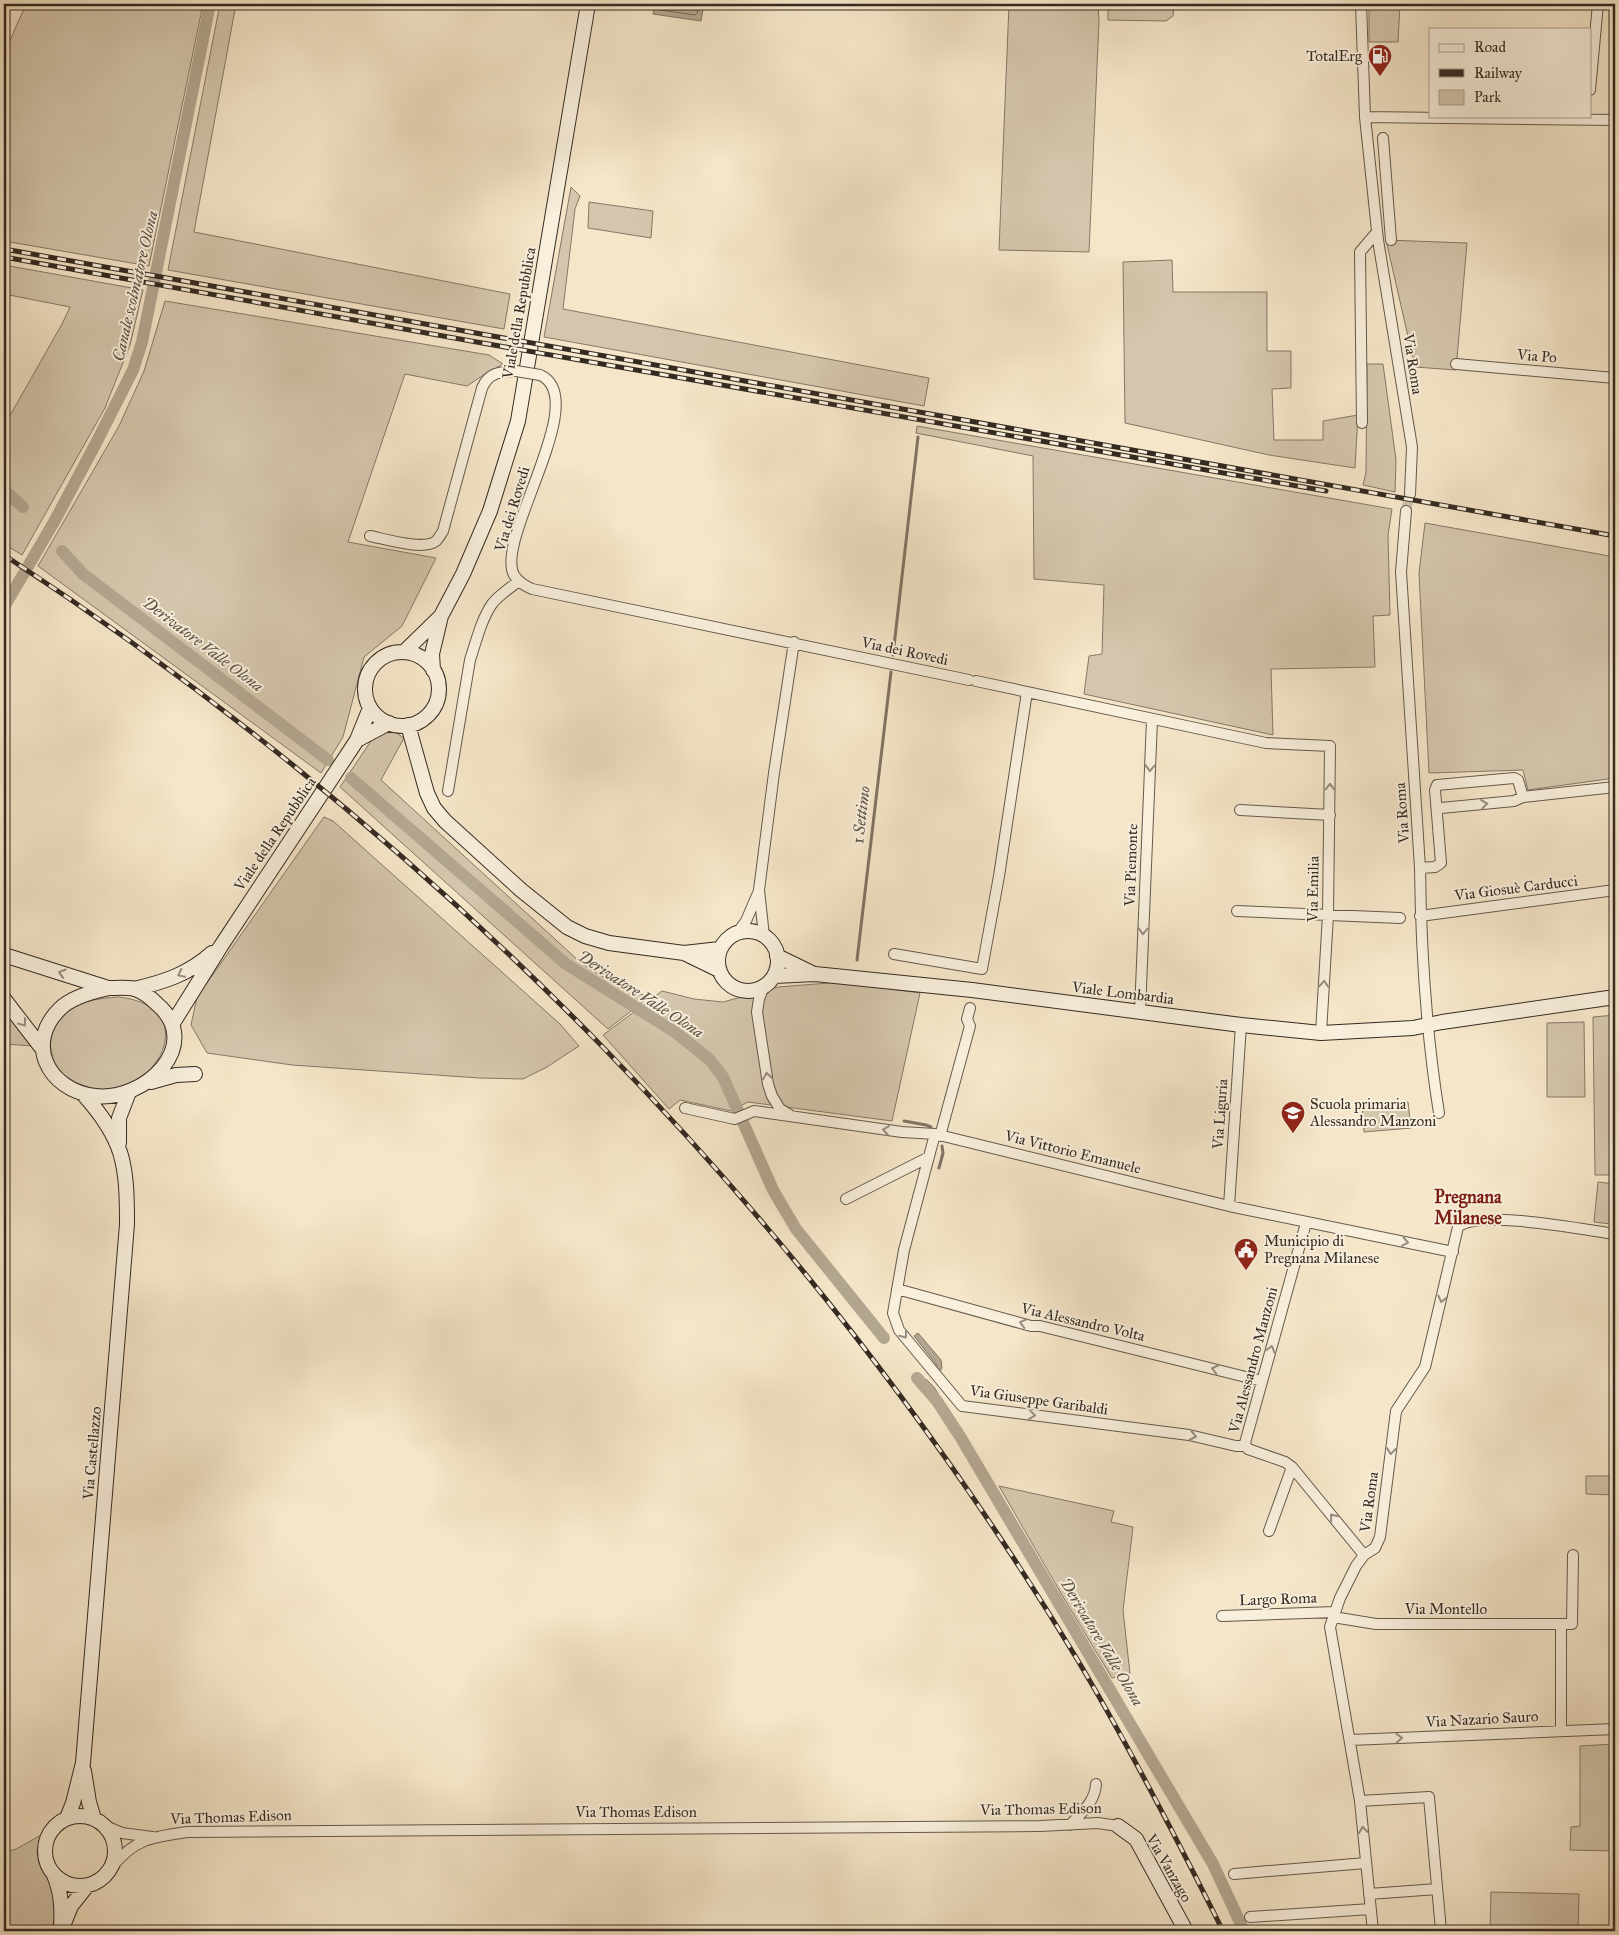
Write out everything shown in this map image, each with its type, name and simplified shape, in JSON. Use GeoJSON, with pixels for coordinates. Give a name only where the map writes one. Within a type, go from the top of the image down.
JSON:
{"type":"FeatureCollection","features":[{"type":"Feature","properties":{"kind":"street","name":"Viale della Repubblica"},"geometry":{"type":"LineString","coordinates":[[434,670],[432,654],[441,616],[463,574],[487,520],[518,421],[588,4]]}},
{"type":"Feature","properties":{"kind":"street","name":"Via Roma"},"geometry":{"type":"LineString","coordinates":[[1362,4],[1365,118],[1377,236],[1412,447],[1410,494]]}},
{"type":"Feature","properties":{"kind":"street"},"geometry":{"type":"LineString","coordinates":[[1592,68],[1598,4]]}},
{"type":"Feature","properties":{"kind":"street"},"geometry":{"type":"LineString","coordinates":[[1365,118],[1588,118],[1615,120]]}},
{"type":"Feature","properties":{"kind":"street"},"geometry":{"type":"LineString","coordinates":[[1383,138],[1391,240]]}},
{"type":"Feature","properties":{"kind":"street"},"geometry":{"type":"LineString","coordinates":[[1374,202],[1388,199]]}},
{"type":"Feature","properties":{"kind":"street"},"geometry":{"type":"LineString","coordinates":[[1362,423],[1360,252],[1377,236]]}},
{"type":"Feature","properties":{"kind":"street","name":"Via Po"},"geometry":{"type":"LineString","coordinates":[[1456,364],[1615,378]]}},
{"type":"Feature","properties":{"kind":"street","name":"Via dei Rovedi"},"geometry":{"type":"LineString","coordinates":[[370,536],[416,545],[427,545],[436,542],[443,531],[482,388],[486,380],[492,374],[501,372],[516,371],[540,375],[550,382],[557,400],[550,439],[513,548],[512,569],[514,576],[532,589],[794,642],[1266,743],[1330,746]]}},
{"type":"Feature","properties":{"kind":"street","name":"Via Roma"},"geometry":{"type":"LineString","coordinates":[[1406,511],[1401,572],[1420,868],[1420,916],[1428,1026],[1439,1113]]}},
{"type":"Feature","properties":{"kind":"street"},"geometry":{"type":"LineString","coordinates":[[448,791],[470,660],[474,648],[487,612],[493,603],[519,581]]}},
{"type":"Feature","properties":{"kind":"street","name":"Viale della Repubblica"},"geometry":{"type":"LineString","coordinates":[[404,652],[441,616]]}},
{"type":"Feature","properties":{"kind":"street"},"geometry":{"type":"LineString","coordinates":[[764,936],[759,890],[794,642]]}},
{"type":"Feature","properties":{"kind":"street"},"geometry":{"type":"LineString","coordinates":[[415,745],[437,700],[439,687],[434,670],[420,657],[404,652],[385,656],[376,663],[368,673],[365,685],[366,697],[370,708],[378,717],[389,723],[408,725],[428,715]]}},
{"type":"Feature","properties":{"kind":"street"},"geometry":{"type":"LineString","coordinates":[[894,954],[982,969],[999,876],[1027,692]]}},
{"type":"Feature","properties":{"kind":"street","name":"Viale della Repubblica"},"geometry":{"type":"LineString","coordinates":[[173,1023],[221,946],[357,740],[370,708]]}},
{"type":"Feature","properties":{"kind":"street","name":"Via Piemonte"},"geometry":{"type":"LineString","coordinates":[[1140,1012],[1152,720]]}},
{"type":"Feature","properties":{"kind":"street","name":"Viale della Repubblica"},"geometry":{"type":"LineString","coordinates":[[357,740],[389,723]]}},
{"type":"Feature","properties":{"kind":"street"},"geometry":{"type":"LineString","coordinates":[[408,725],[427,793],[434,808],[446,822],[514,884],[567,928],[609,943],[684,952],[720,949]]}},
{"type":"Feature","properties":{"kind":"street","name":"Via Emilia"},"geometry":{"type":"LineString","coordinates":[[1321,1033],[1328,915],[1330,746]]}},
{"type":"Feature","properties":{"kind":"street"},"geometry":{"type":"LineString","coordinates":[[1420,868],[1435,867],[1440,863],[1435,790],[1437,785],[1514,778],[1518,780],[1523,798]]}},
{"type":"Feature","properties":{"kind":"street"},"geometry":{"type":"LineString","coordinates":[[1437,811],[1441,808],[1514,801],[1523,798],[1615,787]]}},
{"type":"Feature","properties":{"kind":"street"},"geometry":{"type":"LineString","coordinates":[[1240,810],[1330,815]]}},
{"type":"Feature","properties":{"kind":"street"},"geometry":{"type":"LineString","coordinates":[[759,890],[746,921],[738,932],[727,939],[720,949],[718,959],[719,970],[724,980],[732,987],[743,990],[754,990],[769,981]]}},
{"type":"Feature","properties":{"kind":"street","name":"Via Giosuè Carducci"},"geometry":{"type":"LineString","coordinates":[[1420,916],[1615,890]]}},
{"type":"Feature","properties":{"kind":"street"},"geometry":{"type":"LineString","coordinates":[[1237,911],[1400,918]]}},
{"type":"Feature","properties":{"kind":"street"},"geometry":{"type":"LineString","coordinates":[[738,932],[751,931],[764,936],[773,945],[778,956],[777,966],[759,999],[757,1012],[768,1084],[772,1096],[780,1109],[791,1116]]}},
{"type":"Feature","properties":{"kind":"street","name":"Viale della Repubblica"},"geometry":{"type":"LineString","coordinates":[[134,989],[163,982],[184,973],[201,963],[221,946]]}},
{"type":"Feature","properties":{"kind":"street"},"geometry":{"type":"LineString","coordinates":[[684,952],[719,970]]}},
{"type":"Feature","properties":{"kind":"street"},"geometry":{"type":"LineString","coordinates":[[4,955],[109,988],[134,989],[150,997],[160,1006],[173,1023],[173,1045],[168,1060],[156,1075],[135,1089]]}},
{"type":"Feature","properties":{"kind":"street","name":"Viale Lombardia"},"geometry":{"type":"LineString","coordinates":[[778,956],[815,974]]}},
{"type":"Feature","properties":{"kind":"street","name":"Viale Lombardia"},"geometry":{"type":"LineString","coordinates":[[769,981],[815,974],[972,990],[1241,1025],[1321,1033],[1413,1028],[1615,996]]}},
{"type":"Feature","properties":{"kind":"street"},"geometry":{"type":"LineString","coordinates":[[42,1047],[46,1031],[61,1008],[79,997],[109,988]]}},
{"type":"Feature","properties":{"kind":"street"},"geometry":{"type":"LineString","coordinates":[[4,999],[42,1047],[45,1060],[56,1078],[64,1085],[82,1094],[97,1096],[135,1089],[161,1078],[195,1074]]}},
{"type":"Feature","properties":{"kind":"street","name":"Via Giuseppe Garibaldi"},"geometry":{"type":"LineString","coordinates":[[970,1008],[967,1019],[970,1026],[938,1135],[929,1157],[904,1250],[893,1313],[895,1322],[900,1330],[962,1406],[1189,1435],[1236,1446],[1246,1446],[1248,1449],[1285,1462],[1292,1467],[1364,1555]]}},
{"type":"Feature","properties":{"kind":"street","name":"Via Liguria"},"geometry":{"type":"LineString","coordinates":[[1229,1206],[1241,1025]]}},
{"type":"Feature","properties":{"kind":"street","name":"Via Castellazzo"},"geometry":{"type":"LineString","coordinates":[[119,1147],[120,1118],[135,1089]]}},
{"type":"Feature","properties":{"kind":"street","name":"Via Castellazzo"},"geometry":{"type":"LineString","coordinates":[[82,1094],[101,1114],[119,1147],[126,1177],[127,1224],[83,1763]]}},
{"type":"Feature","properties":{"kind":"street","name":"Via Vittorio Emanuele"},"geometry":{"type":"LineString","coordinates":[[684,1108],[735,1118],[754,1111],[902,1132],[938,1135],[1229,1206],[1453,1252]]}},
{"type":"Feature","properties":{"kind":"street"},"geometry":{"type":"LineString","coordinates":[[846,1199],[929,1157]]}},
{"type":"Feature","properties":{"kind":"street","name":"Via Roma"},"geometry":{"type":"LineString","coordinates":[[1373,1931],[1360,1801],[1331,1635],[1334,1615],[1356,1566],[1364,1555],[1375,1548],[1380,1537],[1396,1411],[1425,1367],[1458,1226],[1462,1223],[1490,1219],[1615,1234]]}},
{"type":"Feature","properties":{"kind":"street","name":"Via Alessandro Manzoni"},"geometry":{"type":"LineString","coordinates":[[1246,1446],[1306,1223]]}},
{"type":"Feature","properties":{"kind":"street","name":"Via Alessandro Volta"},"geometry":{"type":"LineString","coordinates":[[896,1289],[1031,1326],[1040,1326],[1262,1381]]}},
{"type":"Feature","properties":{"kind":"street"},"geometry":{"type":"LineString","coordinates":[[1269,1530],[1292,1467]]}},
{"type":"Feature","properties":{"kind":"street"},"geometry":{"type":"LineString","coordinates":[[1561,1730],[1561,1624],[1572,1624],[1573,1555]]}},
{"type":"Feature","properties":{"kind":"street","name":"Largo Roma"},"geometry":{"type":"LineString","coordinates":[[1222,1616],[1334,1615]]}},
{"type":"Feature","properties":{"kind":"street","name":"Via Montello"},"geometry":{"type":"LineString","coordinates":[[1334,1615],[1376,1624],[1561,1624]]}},
{"type":"Feature","properties":{"kind":"street","name":"Via Nazario Sauro"},"geometry":{"type":"LineString","coordinates":[[1350,1740],[1615,1729]]}},
{"type":"Feature","properties":{"kind":"street"},"geometry":{"type":"LineString","coordinates":[[61,1931],[62,1906],[58,1885],[46,1859],[46,1842],[54,1828],[67,1818],[73,1804],[83,1763]]}},
{"type":"Feature","properties":{"kind":"street"},"geometry":{"type":"LineString","coordinates":[[53,1874],[68,1885],[87,1886],[102,1880],[112,1867],[116,1857],[116,1846],[112,1835],[100,1822],[89,1802],[83,1763]]}},
{"type":"Feature","properties":{"kind":"street"},"geometry":{"type":"LineString","coordinates":[[1070,1825],[1090,1803],[1096,1784]]}},
{"type":"Feature","properties":{"kind":"street"},"geometry":{"type":"LineString","coordinates":[[1360,1801],[1429,1797],[1441,1931]]}},
{"type":"Feature","properties":{"kind":"street"},"geometry":{"type":"LineString","coordinates":[[67,1818],[81,1816],[100,1822]]}},
{"type":"Feature","properties":{"kind":"street","name":"Via Thomas Edison"},"geometry":{"type":"LineString","coordinates":[[100,1822],[136,1836],[155,1837],[188,1832],[1070,1825],[1098,1823],[1118,1826]]}},
{"type":"Feature","properties":{"kind":"street","name":"Via Vanzago"},"geometry":{"type":"LineString","coordinates":[[1118,1826],[1136,1839],[1186,1931]]}},
{"type":"Feature","properties":{"kind":"street","name":"Via Thomas Edison"},"geometry":{"type":"LineString","coordinates":[[112,1867],[134,1845],[155,1837]]}},
{"type":"Feature","properties":{"kind":"street"},"geometry":{"type":"LineString","coordinates":[[1234,1874],[1366,1863]]}},
{"type":"Feature","properties":{"kind":"street"},"geometry":{"type":"LineString","coordinates":[[61,1931],[71,1906],[87,1886]]}},
{"type":"Feature","properties":{"kind":"street"},"geometry":{"type":"LineString","coordinates":[[1369,1894],[1437,1889]]}},
{"type":"Feature","properties":{"kind":"street"},"geometry":{"type":"LineString","coordinates":[[1250,1917],[1370,1909]]}},
{"type":"Feature","properties":{"kind":"green space"},"geometry":{"type":"Polygon","coordinates":[[[26,4],[203,4],[149,266],[4,241],[4,54],[26,4]]]}},
{"type":"Feature","properties":{"kind":"green space"},"geometry":{"type":"Polygon","coordinates":[[[220,4],[236,4],[194,232],[510,294],[504,329],[168,270],[220,4]]]}},
{"type":"Feature","properties":{"kind":"green space"},"geometry":{"type":"Polygon","coordinates":[[[1009,4],[1098,4],[1099,21],[1089,252],[999,250],[1009,4]]]}},
{"type":"Feature","properties":{"kind":"green space"},"geometry":{"type":"Polygon","coordinates":[[[1108,4],[1174,4],[1173,16],[1166,21],[1108,20],[1108,4]]]}},
{"type":"Feature","properties":{"kind":"green space"},"geometry":{"type":"Polygon","coordinates":[[[1369,4],[1400,4],[1398,42],[1369,42],[1369,4]]]}},
{"type":"Feature","properties":{"kind":"green space"},"geometry":{"type":"Polygon","coordinates":[[[571,187],[580,196],[575,209],[563,309],[929,378],[924,406],[544,337],[571,187]]]}},
{"type":"Feature","properties":{"kind":"green space"},"geometry":{"type":"Polygon","coordinates":[[[589,202],[653,211],[651,238],[588,228],[589,202]]]}},
{"type":"Feature","properties":{"kind":"green space"},"geometry":{"type":"Polygon","coordinates":[[[1386,240],[1467,243],[1456,370],[1415,367],[1386,240]]]}},
{"type":"Feature","properties":{"kind":"green space"},"geometry":{"type":"Polygon","coordinates":[[[1172,260],[1173,292],[1267,292],[1267,351],[1291,351],[1291,388],[1272,389],[1274,440],[1323,440],[1323,421],[1358,415],[1355,468],[1269,455],[1125,423],[1123,262],[1172,260]]]}},
{"type":"Feature","properties":{"kind":"green space"},"geometry":{"type":"Polygon","coordinates":[[[4,265],[143,290],[130,345],[105,408],[22,555],[4,544],[4,426],[70,307],[4,294],[4,265]]]}},
{"type":"Feature","properties":{"kind":"green space"},"geometry":{"type":"Polygon","coordinates":[[[165,301],[489,355],[503,364],[467,386],[405,374],[348,542],[436,558],[402,626],[364,657],[343,737],[321,773],[38,566],[119,426],[144,371],[165,301]]]}},
{"type":"Feature","properties":{"kind":"green space"},"geometry":{"type":"Polygon","coordinates":[[[1367,364],[1383,364],[1396,460],[1395,492],[1363,485],[1366,472],[1367,364]]]}},
{"type":"Feature","properties":{"kind":"green space"},"geometry":{"type":"Polygon","coordinates":[[[917,426],[1392,509],[1388,535],[1390,615],[1373,616],[1375,667],[1271,669],[1273,735],[1084,694],[1089,656],[1102,654],[1104,585],[1034,579],[1033,456],[916,433],[917,426]]]}},
{"type":"Feature","properties":{"kind":"green space"},"geometry":{"type":"Polygon","coordinates":[[[1425,523],[1615,557],[1613,698],[1615,698],[1615,778],[1528,790],[1523,770],[1429,773],[1419,573],[1425,523]]]}},
{"type":"Feature","properties":{"kind":"green space"},"geometry":{"type":"Polygon","coordinates":[[[392,730],[404,738],[381,780],[580,962],[613,982],[649,997],[608,1029],[340,787],[371,741],[384,731],[392,730]]]}},
{"type":"Feature","properties":{"kind":"green space"},"geometry":{"type":"Polygon","coordinates":[[[324,817],[333,821],[560,1024],[579,1046],[547,1067],[523,1079],[479,1078],[292,1065],[207,1053],[191,1025],[197,997],[324,817]]]}},
{"type":"Feature","properties":{"kind":"green space"},"geometry":{"type":"Polygon","coordinates":[[[841,982],[920,993],[892,1121],[748,1102],[731,1111],[680,1100],[669,1109],[603,1035],[662,991],[694,999],[723,1002],[778,987],[841,982]]]}},
{"type":"Feature","properties":{"kind":"green space"},"geometry":{"type":"Polygon","coordinates":[[[119,997],[145,1004],[160,1017],[166,1033],[163,1050],[153,1066],[137,1080],[117,1088],[93,1089],[81,1086],[62,1073],[55,1063],[51,1053],[53,1030],[65,1013],[79,1004],[104,998],[119,997]]]}},
{"type":"Feature","properties":{"kind":"green space"},"geometry":{"type":"Polygon","coordinates":[[[4,1009],[32,1046],[4,1044],[4,1009]]]}},
{"type":"Feature","properties":{"kind":"green space"},"geometry":{"type":"Polygon","coordinates":[[[1615,1015],[1615,1175],[1595,1175],[1593,1017],[1615,1015]]]}},
{"type":"Feature","properties":{"kind":"green space"},"geometry":{"type":"Polygon","coordinates":[[[1584,1022],[1585,1097],[1547,1097],[1547,1023],[1584,1022]]]}},
{"type":"Feature","properties":{"kind":"green space"},"geometry":{"type":"Polygon","coordinates":[[[1408,1102],[1411,1128],[1364,1132],[1362,1106],[1408,1102]]]}},
{"type":"Feature","properties":{"kind":"green space"},"geometry":{"type":"Polygon","coordinates":[[[1598,1182],[1615,1184],[1611,1224],[1594,1222],[1598,1182]]]}},
{"type":"Feature","properties":{"kind":"green space"},"geometry":{"type":"Polygon","coordinates":[[[1586,1476],[1615,1476],[1615,1495],[1586,1494],[1586,1476]]]}},
{"type":"Feature","properties":{"kind":"green space"},"geometry":{"type":"Polygon","coordinates":[[[999,1486],[1114,1511],[1111,1522],[1133,1527],[1123,1610],[1130,1674],[1112,1678],[999,1486]]]}},
{"type":"Feature","properties":{"kind":"green space"},"geometry":{"type":"Polygon","coordinates":[[[1615,1744],[1615,1851],[1570,1850],[1571,1827],[1580,1826],[1580,1746],[1615,1744]]]}},
{"type":"Feature","properties":{"kind":"green space"},"geometry":{"type":"Polygon","coordinates":[[[41,1835],[37,1852],[39,1863],[51,1884],[57,1900],[52,1931],[4,1931],[4,1853],[16,1849],[41,1835]]]}},
{"type":"Feature","properties":{"kind":"green space"},"geometry":{"type":"Polygon","coordinates":[[[1491,1892],[1579,1894],[1578,1931],[1490,1931],[1491,1892]]]}},
{"type":"Feature","properties":{"kind":"water"},"geometry":{"type":"Polygon","coordinates":[[[655,4],[704,4],[701,21],[653,14],[655,4]]]}},
{"type":"Feature","properties":{"kind":"water"},"geometry":{"type":"Polygon","coordinates":[[[918,1333],[941,1360],[942,1368],[940,1371],[914,1336],[918,1333]]]}},
{"type":"Feature","properties":{"kind":"water"},"geometry":{"type":"Polygon","coordinates":[[[919,1376],[924,1381],[926,1379],[933,1386],[939,1396],[939,1399],[934,1403],[915,1380],[919,1376]]]}},
{"type":"Feature","properties":{"kind":"waterway","name":"Canale scolmatore Olona"},"geometry":{"type":"LineString","coordinates":[[4,607],[54,522],[133,370],[142,342],[210,4]]}},
{"type":"Feature","properties":{"kind":"waterway","name":"1 Settimo"},"geometry":{"type":"LineString","coordinates":[[893,655],[918,437]]}},
{"type":"Feature","properties":{"kind":"waterway","name":"Derivatore Valle Olona"},"geometry":{"type":"LineString","coordinates":[[4,490],[23,507]]}},
{"type":"Feature","properties":{"kind":"waterway","name":"Derivatore Valle Olona"},"geometry":{"type":"LineString","coordinates":[[62,551],[83,574],[328,760]]}},
{"type":"Feature","properties":{"kind":"waterway","name":"1 Settimo"},"geometry":{"type":"LineString","coordinates":[[857,960],[891,672]]}},
{"type":"Feature","properties":{"kind":"waterway","name":"Derivatore Valle Olona"},"geometry":{"type":"LineString","coordinates":[[351,778],[566,964],[675,1032],[710,1060],[723,1077],[773,1190],[796,1229],[884,1338]]}},
{"type":"Feature","properties":{"kind":"waterway","name":"1 Settimo"},"geometry":{"type":"LineString","coordinates":[[904,1121],[931,1127]]}},
{"type":"Feature","properties":{"kind":"waterway","name":"1 Settimo"},"geometry":{"type":"LineString","coordinates":[[939,1168],[943,1153],[942,1146]]}},
{"type":"Feature","properties":{"kind":"waterway","name":"Derivatore Valle Olona"},"geometry":{"type":"LineString","coordinates":[[917,1378],[937,1401],[961,1438],[1213,1864],[1244,1931]]}},
{"type":"Feature","properties":{"kind":"tunnel"},"geometry":{"type":"LineString","coordinates":[[1406,511],[1410,494]]}},
{"type":"Feature","properties":{"kind":"railway"},"geometry":{"type":"LineString","coordinates":[[4,249],[1615,536]]}},
{"type":"Feature","properties":{"kind":"railway"},"geometry":{"type":"LineString","coordinates":[[4,257],[1326,491]]}},
{"type":"Feature","properties":{"kind":"railway"},"geometry":{"type":"LineString","coordinates":[[4,555],[163,665],[317,784],[463,912],[602,1047],[734,1189],[857,1339],[972,1496],[1097,1692],[1153,1794],[1223,1931]]}},
{"type":"Feature","properties":{"kind":"place","name":"TotalErg"},"geometry":{"type":"Point","coordinates":[1380,77]}},
{"type":"Feature","properties":{"kind":"place","name":"Scuola primaria Alessandro Manzoni"},"geometry":{"type":"Point","coordinates":[1293,1134]}},
{"type":"Feature","properties":{"kind":"place","name":"Municipio di Pregnana Milanese"},"geometry":{"type":"Point","coordinates":[1246,1271]}},
{"type":"Feature","properties":{"kind":"district","name":"Pregnana Milanese"},"geometry":{"type":"Point","coordinates":[1468,1207]}}]}
